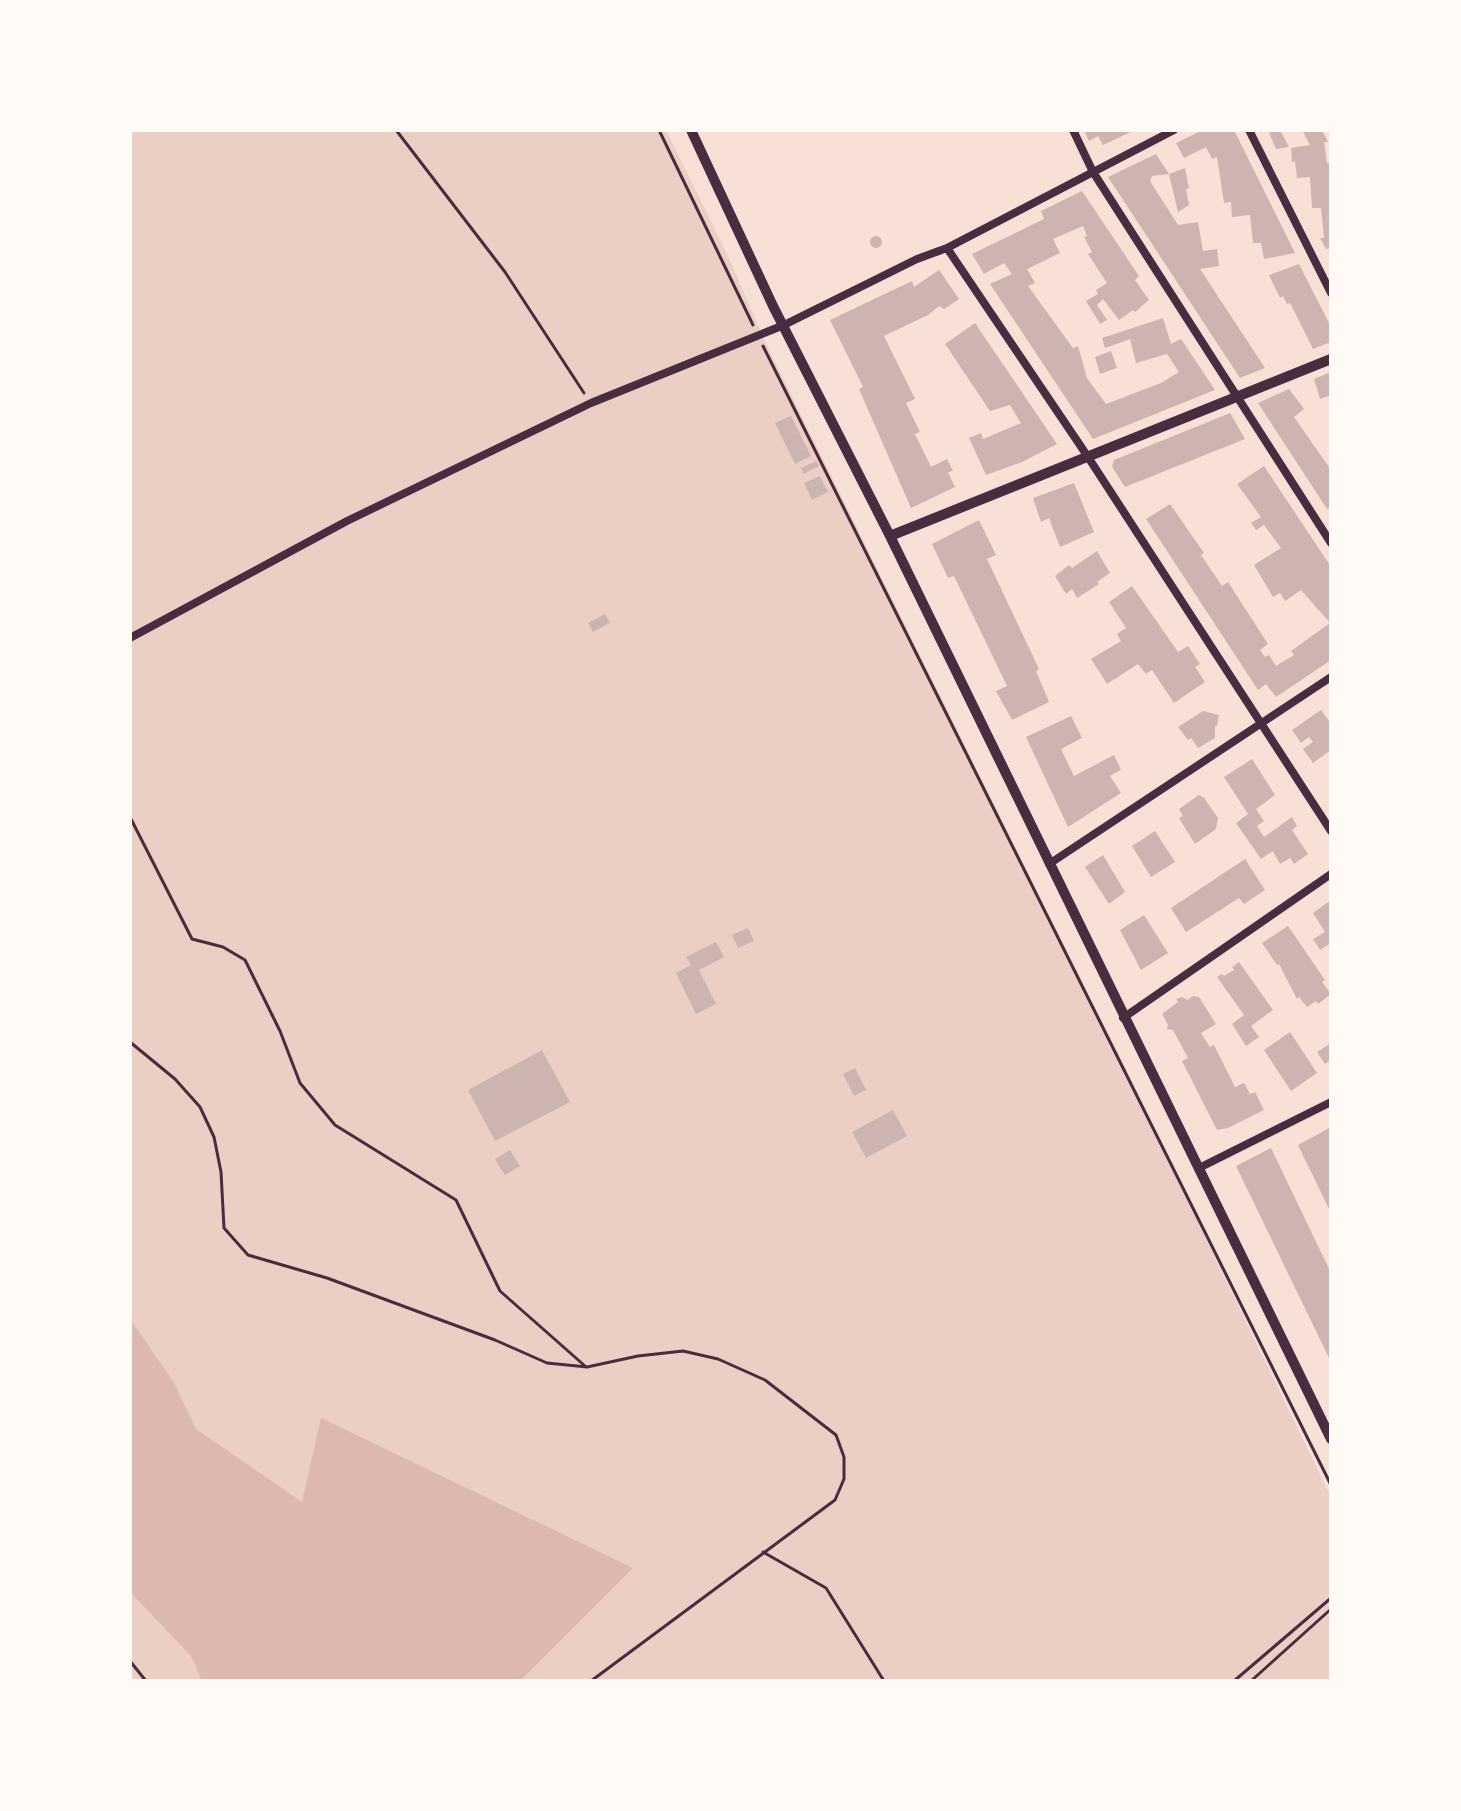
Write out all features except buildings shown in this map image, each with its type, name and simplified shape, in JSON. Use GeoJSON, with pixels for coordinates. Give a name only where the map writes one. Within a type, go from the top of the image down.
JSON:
{"type":"FeatureCollection","features":[{"type":"Feature","properties":{"kind":"street"},"geometry":{"type":"LineString","coordinates":[[691,130],[1331,1439]]}},
{"type":"Feature","properties":{"kind":"street"},"geometry":{"type":"LineString","coordinates":[[1073,130],[1093,172],[1331,543]]}},
{"type":"Feature","properties":{"kind":"street"},"geometry":{"type":"LineString","coordinates":[[130,638],[347,521],[591,403],[784,325],[917,259],[947,248],[1174,130]]}},
{"type":"Feature","properties":{"kind":"street"},"geometry":{"type":"LineString","coordinates":[[1249,130],[1331,293]]}},
{"type":"Feature","properties":{"kind":"street"},"geometry":{"type":"LineString","coordinates":[[947,248],[1088,457],[1331,831]]}},
{"type":"Feature","properties":{"kind":"street"},"geometry":{"type":"LineString","coordinates":[[890,536],[1331,359]]}},
{"type":"Feature","properties":{"kind":"street"},"geometry":{"type":"LineString","coordinates":[[1049,864],[1331,677]]}},
{"type":"Feature","properties":{"kind":"street"},"geometry":{"type":"LineString","coordinates":[[1123,1018],[1331,874]]}},
{"type":"Feature","properties":{"kind":"street"},"geometry":{"type":"LineString","coordinates":[[1199,1168],[1331,1102]]}},
{"type":"Feature","properties":{"kind":"path"},"geometry":{"type":"LineString","coordinates":[[396,130],[505,272],[591,403]]}},
{"type":"Feature","properties":{"kind":"path"},"geometry":{"type":"LineString","coordinates":[[659,130],[1331,1485]]}},
{"type":"Feature","properties":{"kind":"path"},"geometry":{"type":"LineString","coordinates":[[130,817],[192,939],[223,947],[245,960],[280,1031],[300,1083],[335,1125],[456,1200],[500,1291],[587,1367]]}},
{"type":"Feature","properties":{"kind":"path"},"geometry":{"type":"LineString","coordinates":[[130,1042],[175,1079],[200,1107],[214,1137],[221,1172],[224,1228],[248,1255],[327,1278],[495,1340],[547,1363],[587,1367],[638,1356],[683,1351],[718,1359],[765,1380],[836,1435],[844,1457],[844,1479],[835,1500],[591,1681]]}},
{"type":"Feature","properties":{"kind":"path"},"geometry":{"type":"LineString","coordinates":[[763,1552],[826,1588],[884,1681]]}},
{"type":"Feature","properties":{"kind":"path"},"geometry":{"type":"LineString","coordinates":[[1234,1681],[1331,1598]]}},
{"type":"Feature","properties":{"kind":"path"},"geometry":{"type":"LineString","coordinates":[[1251,1681],[1331,1609]]}},
{"type":"Feature","properties":{"kind":"path"},"geometry":{"type":"LineString","coordinates":[[130,1661],[146,1681]]}},
{"type":"Feature","properties":{"kind":"shaded area"},"geometry":{"type":"Polygon","coordinates":[[[130,130],[666,130],[729,258],[767,346],[1063,944],[1331,1497],[1331,1681],[130,1681],[130,130]]]}},
{"type":"Feature","properties":{"kind":"shaded area"},"geometry":{"type":"Polygon","coordinates":[[[130,1319],[173,1381],[196,1429],[302,1502],[321,1418],[633,1568],[520,1681],[202,1681],[191,1656],[130,1592],[130,1319]]]}}]}
